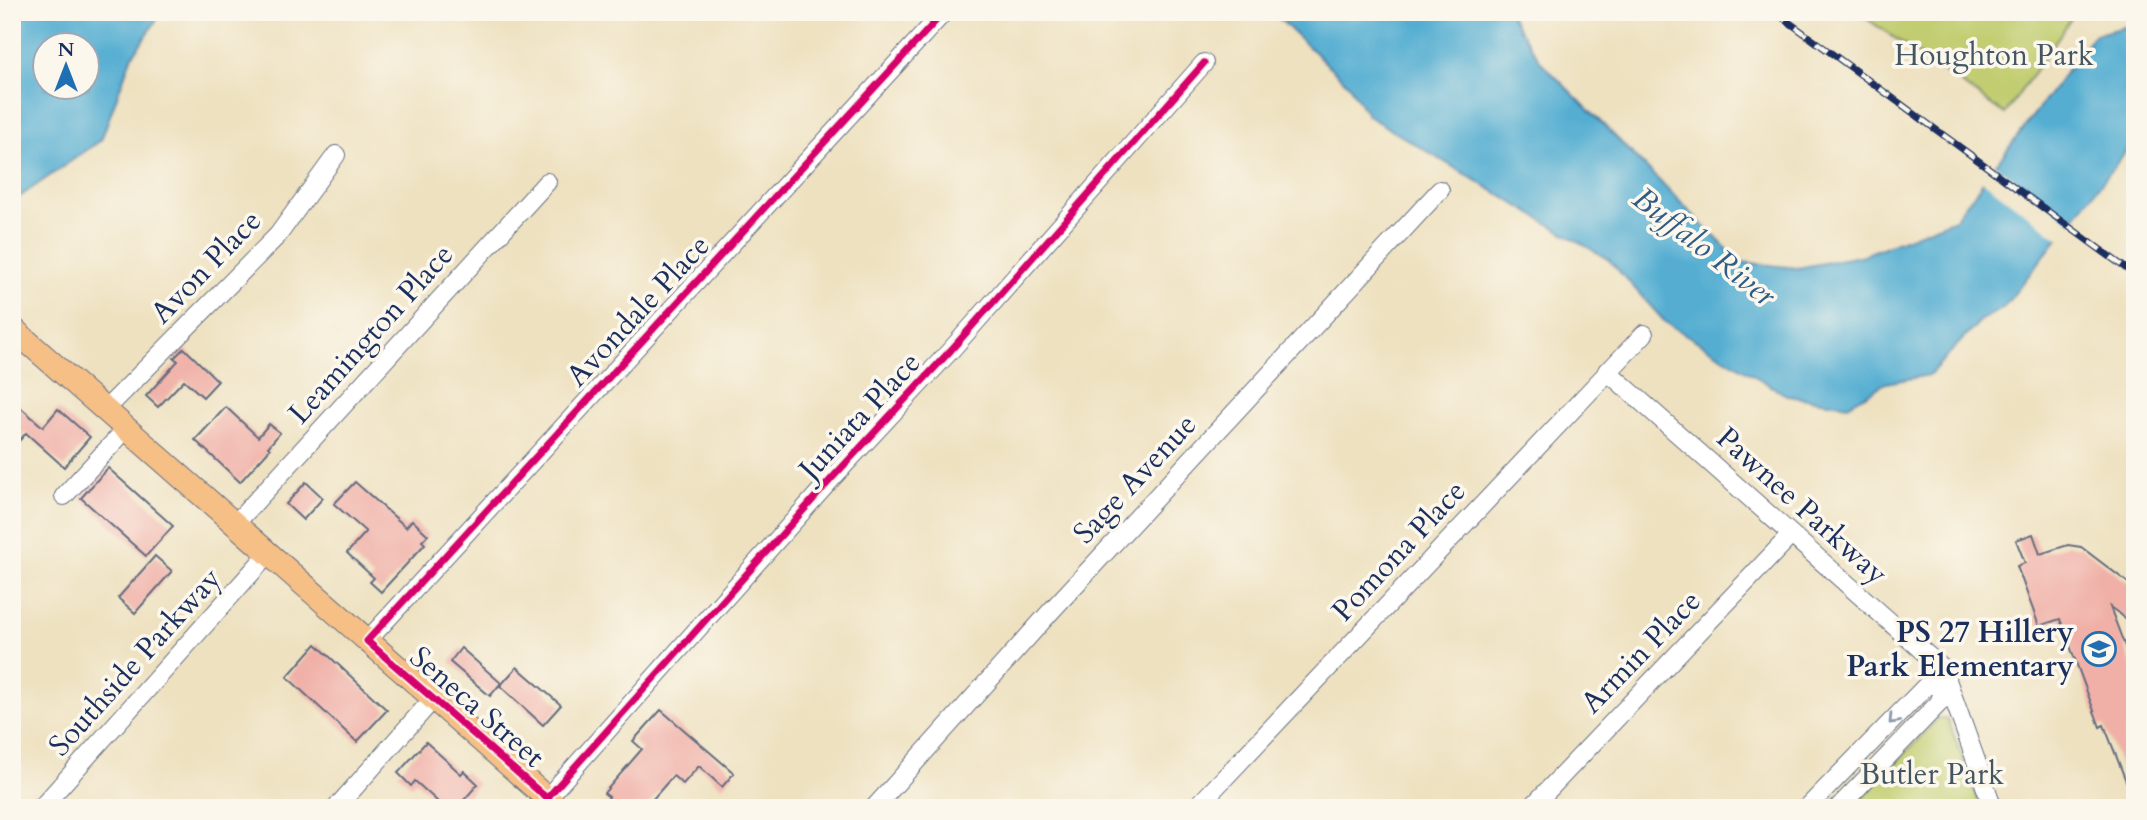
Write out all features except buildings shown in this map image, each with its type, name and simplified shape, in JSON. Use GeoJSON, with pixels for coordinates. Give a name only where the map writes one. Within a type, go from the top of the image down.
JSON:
{"type":"FeatureCollection","features":[{"type":"Feature","properties":{"kind":"main road","name":"Seneca Street"},"geometry":{"type":"LineString","coordinates":[[12,328],[553,803]]}},
{"type":"Feature","properties":{"kind":"street","name":"Avondale Place"},"geometry":{"type":"LineString","coordinates":[[367,641],[944,12]]}},
{"type":"Feature","properties":{"kind":"street","name":"Juniata Place"},"geometry":{"type":"LineString","coordinates":[[553,803],[834,477],[951,350],[1204,63]]}},
{"type":"Feature","properties":{"kind":"street","name":"Avon Place"},"geometry":{"type":"LineString","coordinates":[[105,410],[278,235],[336,155]]}},
{"type":"Feature","properties":{"kind":"street","name":"Leamington Place"},"geometry":{"type":"LineString","coordinates":[[235,524],[548,182]]}},
{"type":"Feature","properties":{"kind":"street","name":"Sage Avenue"},"geometry":{"type":"LineString","coordinates":[[874,808],[1052,610],[1440,190]]}},
{"type":"Feature","properties":{"kind":"street","name":"Pomona Place"},"geometry":{"type":"LineString","coordinates":[[1196,808],[1644,334]]}},
{"type":"Feature","properties":{"kind":"street","name":"Pawnee Parkway"},"geometry":{"type":"LineString","coordinates":[[1607,371],[1943,669],[1993,808]]}},
{"type":"Feature","properties":{"kind":"street"},"geometry":{"type":"LineString","coordinates":[[64,496],[127,429]]}},
{"type":"Feature","properties":{"kind":"street","name":"Armin Place"},"geometry":{"type":"LineString","coordinates":[[1531,808],[1791,535]]}},
{"type":"Feature","properties":{"kind":"street","name":"Southside Parkway"},"geometry":{"type":"LineString","coordinates":[[41,808],[270,553]]}},
{"type":"Feature","properties":{"kind":"street"},"geometry":{"type":"LineString","coordinates":[[1807,808],[1926,686],[1947,682]]}},
{"type":"Feature","properties":{"kind":"street"},"geometry":{"type":"LineString","coordinates":[[1838,808],[1939,703],[1947,682]]}},
{"type":"Feature","properties":{"kind":"street"},"geometry":{"type":"LineString","coordinates":[[337,808],[433,699]]}},
{"type":"Feature","properties":{"kind":"green space","name":"Houghton Park"},"geometry":{"type":"Polygon","coordinates":[[[1857,12],[2078,12],[2005,114],[1857,12]]]}},
{"type":"Feature","properties":{"kind":"green space","name":"Butler Park"},"geometry":{"type":"Polygon","coordinates":[[[1938,718],[1948,720],[1981,808],[1853,808],[1938,718]]]}},
{"type":"Feature","properties":{"kind":"water"},"geometry":{"type":"Polygon","coordinates":[[[12,12],[159,12],[156,21],[131,58],[101,140],[12,202],[12,12]]]}},
{"type":"Feature","properties":{"kind":"water","name":"Buffalo River"},"geometry":{"type":"Polygon","coordinates":[[[1272,12],[1508,12],[1541,62],[1740,262],[1798,268],[1864,255],[1955,219],[2094,35],[2135,24],[2135,140],[2003,308],[1980,321],[1929,375],[1886,383],[1848,405],[1788,396],[1665,322],[1609,260],[1368,116],[1349,85],[1272,12]]]}},
{"type":"Feature","properties":{"kind":"pier"},"geometry":{"type":"Polygon","coordinates":[[[1993,163],[2074,224],[2061,240],[1980,179],[1993,163]]]}},
{"type":"Feature","properties":{"kind":"railway"},"geometry":{"type":"LineString","coordinates":[[1775,12],[2135,275]]}},
{"type":"Feature","properties":{"kind":"cycle path"},"geometry":{"type":"LineString","coordinates":[[558,808],[367,641],[944,12]]}},
{"type":"Feature","properties":{"kind":"cycle path"},"geometry":{"type":"LineString","coordinates":[[547,798],[833,477],[951,350],[1204,63]]}},
{"type":"Feature","properties":{"kind":"place","name":"PS 27 Hillery Park Elementary"},"geometry":{"type":"Point","coordinates":[2099,649]}}]}
